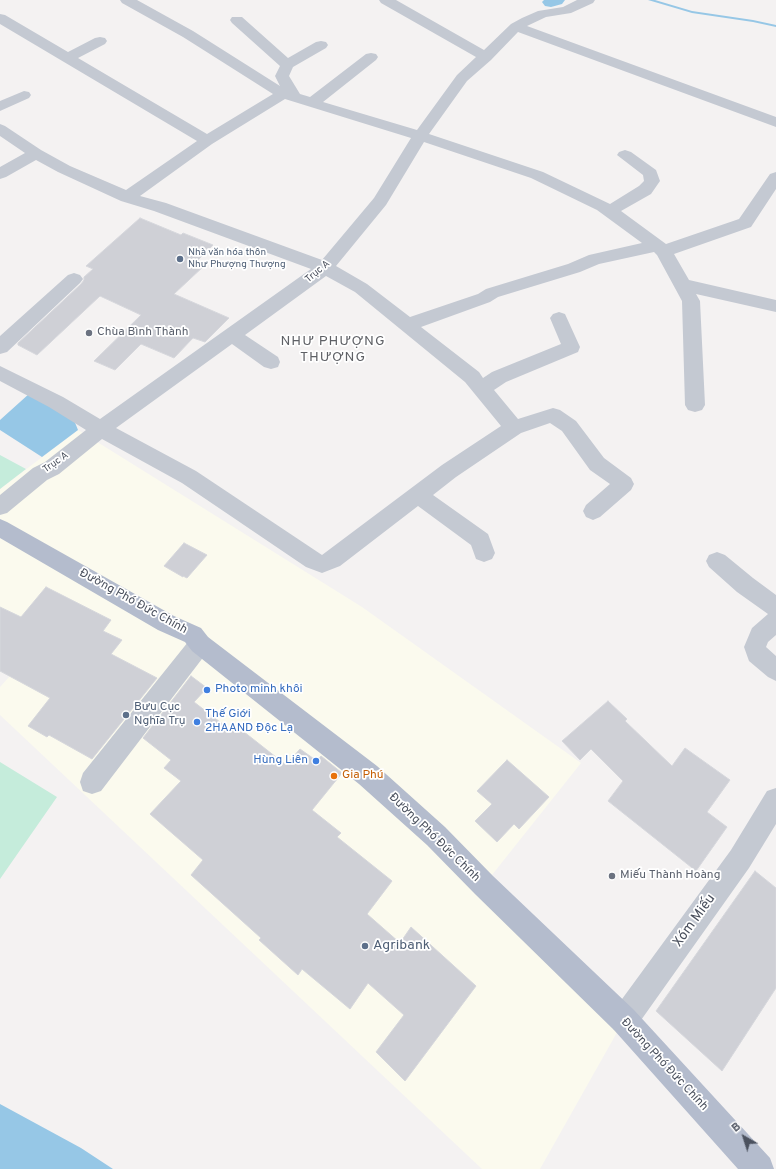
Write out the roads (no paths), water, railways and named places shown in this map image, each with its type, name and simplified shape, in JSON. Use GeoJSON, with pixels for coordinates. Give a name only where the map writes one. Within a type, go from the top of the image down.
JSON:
{"type":"FeatureCollection","features":[{"type":"Feature","properties":{"kind":"main road","name":"Đường Phó Đức Chính"},"geometry":{"type":"LineString","coordinates":[[0,528],[166,623],[193,635],[200,644],[368,776],[436,836],[489,890],[624,1020],[759,1169]]}},
{"type":"Feature","properties":{"kind":"street"},"geometry":{"type":"LineString","coordinates":[[127,0],[150,6],[188,34],[288,96],[420,136],[537,175],[603,206],[661,249],[691,301],[695,405]]}},
{"type":"Feature","properties":{"kind":"street"},"geometry":{"type":"LineString","coordinates":[[386,0],[486,57]]}},
{"type":"Feature","properties":{"kind":"street","name":"Trục A"},"geometry":{"type":"LineString","coordinates":[[0,507],[40,474],[52,468],[101,429],[325,268],[380,201],[420,136],[462,78],[486,57],[516,27],[538,15],[566,10],[588,0]]}},
{"type":"Feature","properties":{"kind":"street"},"geometry":{"type":"LineString","coordinates":[[540,2],[557,12]]}},
{"type":"Feature","properties":{"kind":"street"},"geometry":{"type":"LineString","coordinates":[[0,18],[207,141]]}},
{"type":"Feature","properties":{"kind":"street"},"geometry":{"type":"LineString","coordinates":[[237,20],[287,65]]}},
{"type":"Feature","properties":{"kind":"street"},"geometry":{"type":"LineString","coordinates":[[516,27],[776,122]]}},
{"type":"Feature","properties":{"kind":"street"},"geometry":{"type":"LineString","coordinates":[[67,58],[100,41]]}},
{"type":"Feature","properties":{"kind":"street"},"geometry":{"type":"LineString","coordinates":[[288,96],[282,76],[287,65],[321,45]]}},
{"type":"Feature","properties":{"kind":"street"},"geometry":{"type":"LineString","coordinates":[[312,103],[371,57]]}},
{"type":"Feature","properties":{"kind":"street"},"geometry":{"type":"LineString","coordinates":[[0,107],[24,95]]}},
{"type":"Feature","properties":{"kind":"street"},"geometry":{"type":"LineString","coordinates":[[127,197],[207,141],[288,96]]}},
{"type":"Feature","properties":{"kind":"street"},"geometry":{"type":"LineString","coordinates":[[0,129],[64,169],[127,197],[160,206],[325,268],[361,288],[472,377],[514,428]]}},
{"type":"Feature","properties":{"kind":"street"},"geometry":{"type":"LineString","coordinates":[[0,157],[30,149]]}},
{"type":"Feature","properties":{"kind":"street"},"geometry":{"type":"LineString","coordinates":[[0,174],[30,149]]}},
{"type":"Feature","properties":{"kind":"street"},"geometry":{"type":"LineString","coordinates":[[610,211],[645,190],[652,181],[650,173],[625,155]]}},
{"type":"Feature","properties":{"kind":"street"},"geometry":{"type":"LineString","coordinates":[[407,325],[484,298],[492,293],[574,268],[595,259],[661,249],[745,223],[776,177]]}},
{"type":"Feature","properties":{"kind":"street"},"geometry":{"type":"LineString","coordinates":[[0,347],[74,279]]}},
{"type":"Feature","properties":{"kind":"street"},"geometry":{"type":"LineString","coordinates":[[682,285],[776,306]]}},
{"type":"Feature","properties":{"kind":"street"},"geometry":{"type":"LineString","coordinates":[[482,388],[499,377],[571,347],[559,318]]}},
{"type":"Feature","properties":{"kind":"street"},"geometry":{"type":"LineString","coordinates":[[232,335],[271,362]]}},
{"type":"Feature","properties":{"kind":"street"},"geometry":{"type":"LineString","coordinates":[[0,373],[56,402],[101,429],[189,477],[314,561],[322,564],[332,560],[449,471],[514,428],[537,419],[553,415],[569,426],[597,464],[624,484],[593,510]]}},
{"type":"Feature","properties":{"kind":"street"},"geometry":{"type":"LineString","coordinates":[[418,495],[480,540],[484,553]]}},
{"type":"Feature","properties":{"kind":"street"},"geometry":{"type":"LineString","coordinates":[[718,561],[745,585],[776,607]]}},
{"type":"Feature","properties":{"kind":"street"},"geometry":{"type":"LineString","coordinates":[[776,621],[760,635],[755,647],[757,654],[776,670]]}},
{"type":"Feature","properties":{"kind":"street"},"geometry":{"type":"LineString","coordinates":[[92,782],[200,644]]}},
{"type":"Feature","properties":{"kind":"street","name":"Xóm Miếu"},"geometry":{"type":"LineString","coordinates":[[624,1020],[740,859],[776,800]]}},
{"type":"Feature","properties":{"kind":"water"},"geometry":{"type":"Polygon","coordinates":[[[30,393],[74,420],[78,430],[42,457],[0,430],[0,420],[30,393]]]}},
{"type":"Feature","properties":{"kind":"water"},"geometry":{"type":"Polygon","coordinates":[[[0,1104],[81,1148],[113,1169],[0,1169],[0,1104]]]}},
{"type":"Feature","properties":{"kind":"waterway"},"geometry":{"type":"LineString","coordinates":[[551,2],[556,0]]}},
{"type":"Feature","properties":{"kind":"waterway"},"geometry":{"type":"LineString","coordinates":[[650,0],[692,12],[776,26]]}},
{"type":"Feature","properties":{"kind":"place","name":"Nhà văn hóa thôn Như Phượng Thượng"},"geometry":{"type":"Point","coordinates":[180,259]}},
{"type":"Feature","properties":{"kind":"place","name":"Chùa Bình Thành"},"geometry":{"type":"Point","coordinates":[89,333]}},
{"type":"Feature","properties":{"kind":"place","name":"Photo minh khôi"},"geometry":{"type":"Point","coordinates":[207,690]}},
{"type":"Feature","properties":{"kind":"place","name":"Bưu Cục Nghĩa Trụ"},"geometry":{"type":"Point","coordinates":[126,715]}},
{"type":"Feature","properties":{"kind":"place","name":"Thế Giới 2HAAND Độc Lạ"},"geometry":{"type":"Point","coordinates":[197,722]}},
{"type":"Feature","properties":{"kind":"place","name":"Hùng Liên"},"geometry":{"type":"Point","coordinates":[316,761]}},
{"type":"Feature","properties":{"kind":"place","name":"Gia Phú"},"geometry":{"type":"Point","coordinates":[334,776]}},
{"type":"Feature","properties":{"kind":"place","name":"Miếu Thành Hoàng"},"geometry":{"type":"Point","coordinates":[612,876]}},
{"type":"Feature","properties":{"kind":"place","name":"Agribank"},"geometry":{"type":"Point","coordinates":[365,946]}},
{"type":"Feature","properties":{"kind":"district","name":"NHƯ PHƯỢNG THƯỢNG"},"geometry":{"type":"Point","coordinates":[333,350]}}]}
